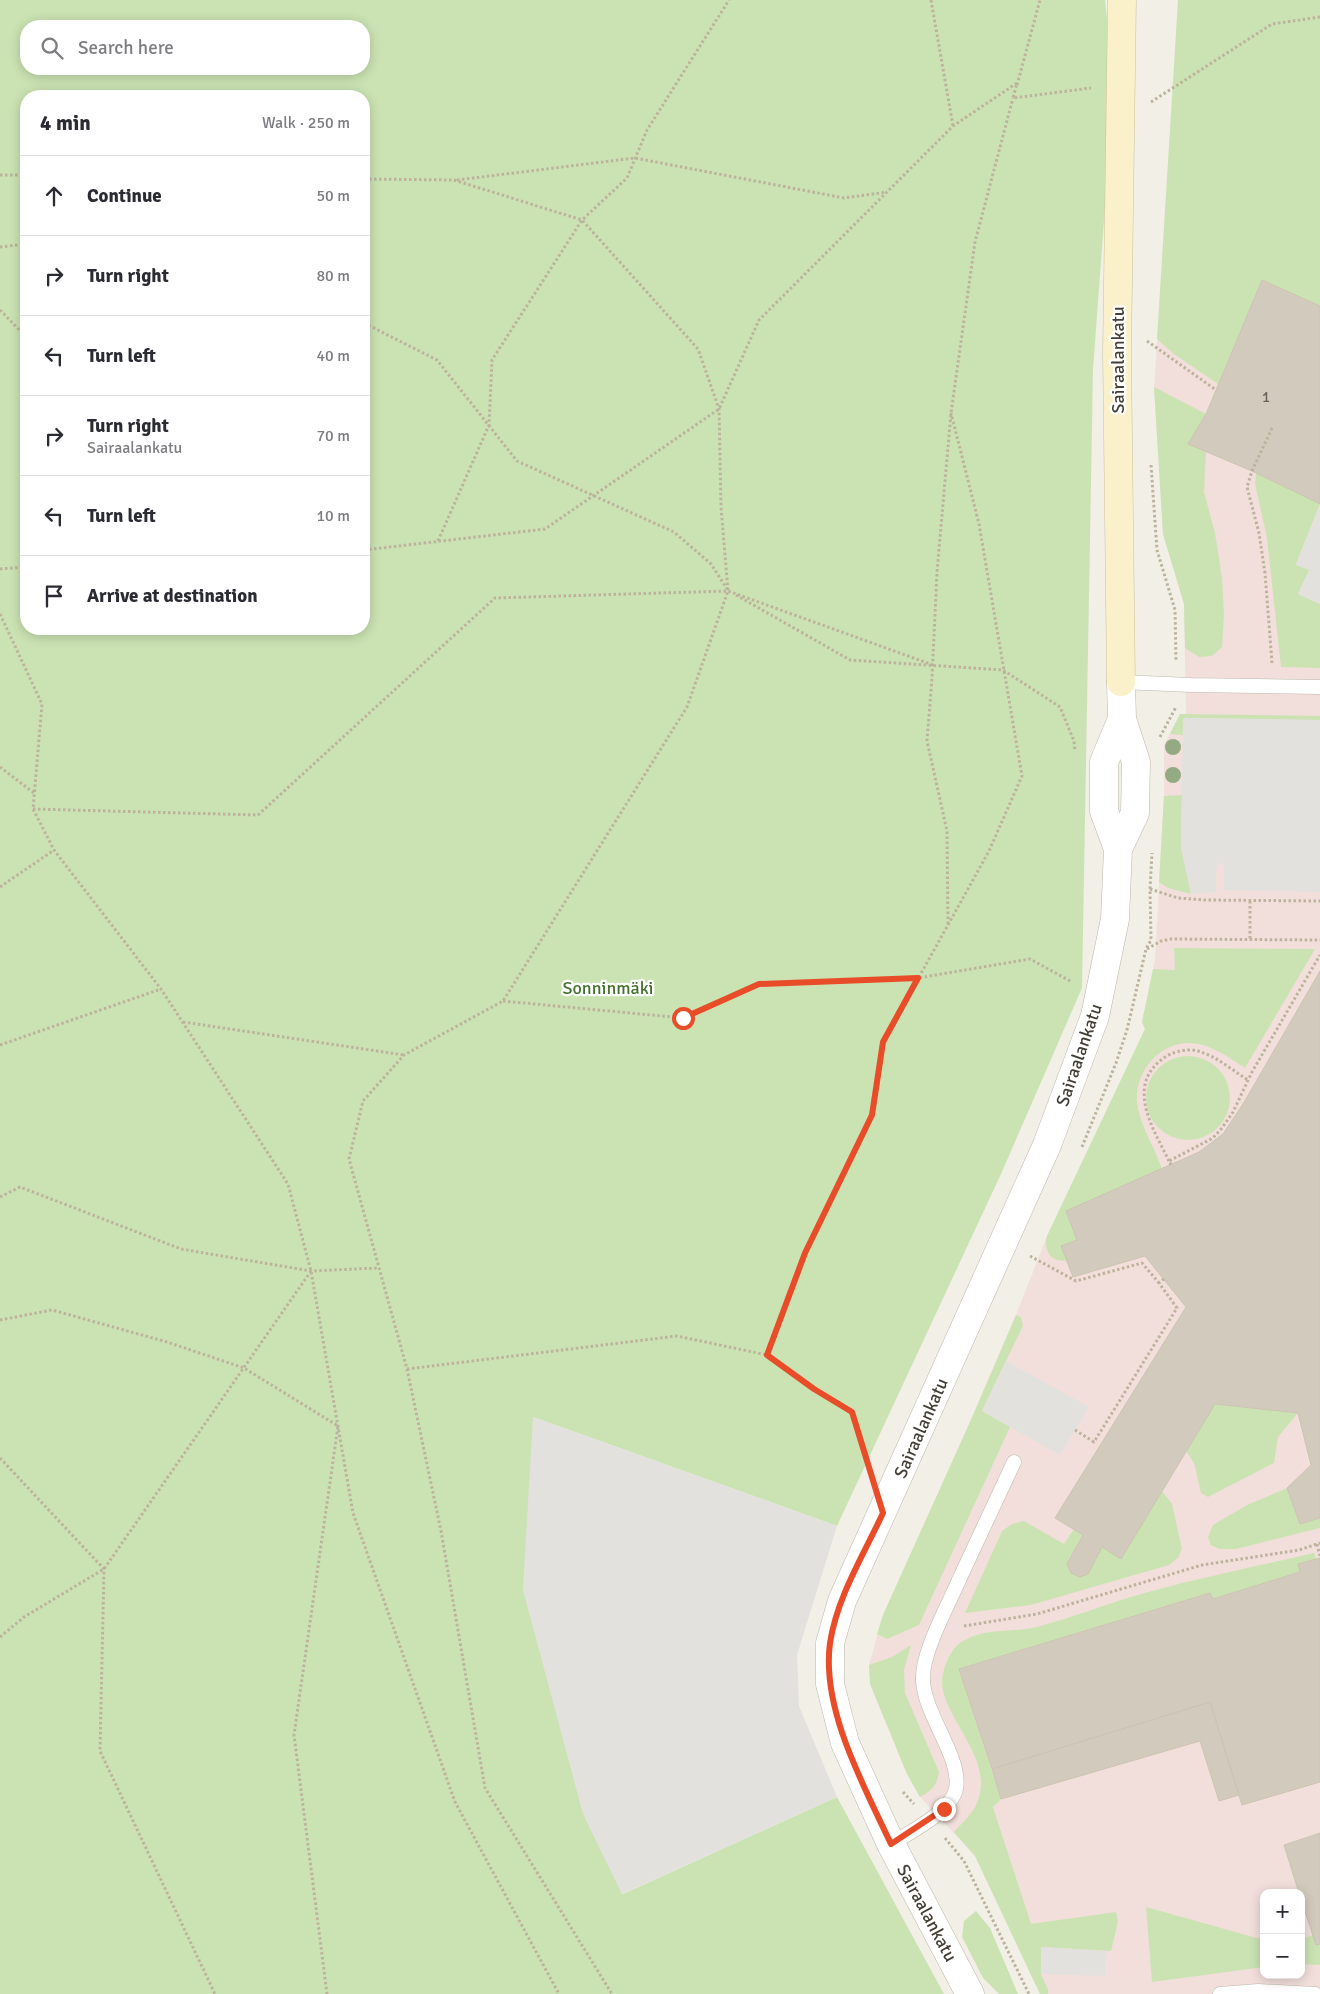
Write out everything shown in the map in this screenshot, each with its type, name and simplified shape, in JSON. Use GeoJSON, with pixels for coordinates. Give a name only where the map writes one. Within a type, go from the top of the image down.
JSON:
{"type":"FeatureCollection","features":[{"type":"Feature","properties":{"kind":"street","name":"Sairaalankatu"},"geometry":{"type":"LineString","coordinates":[[970,1994],[891,1844],[845,1743],[830,1684],[830,1643],[842,1600],[883,1513],[1047,1145],[1095,1016],[1115,919],[1118,849],[1135,813],[1136,762],[1122,719],[1121,682],[1117,353],[1122,0]]}},
{"type":"Feature","properties":{"kind":"lane"},"geometry":{"type":"LineString","coordinates":[[1121,682],[1320,687]]}},
{"type":"Feature","properties":{"kind":"lane"},"geometry":{"type":"LineString","coordinates":[[891,1844],[944,1809],[952,1800],[956,1788],[955,1769],[926,1701],[923,1667],[936,1631],[1014,1462]]}},
{"type":"Feature","properties":{"kind":"lane"},"geometry":{"type":"LineString","coordinates":[[1220,1994],[1258,1991],[1315,1994]]}},
{"type":"Feature","properties":{"kind":"path"},"geometry":{"type":"LineString","coordinates":[[438,541],[489,426],[492,360],[582,220],[627,178],[648,130],[729,0]]}},
{"type":"Feature","properties":{"kind":"path"},"geometry":{"type":"LineString","coordinates":[[932,0],[953,126]]}},
{"type":"Feature","properties":{"kind":"path"},"geometry":{"type":"LineString","coordinates":[[948,925],[947,831],[927,741],[933,665],[937,572],[951,413],[975,242],[1040,0]]}},
{"type":"Feature","properties":{"kind":"path"},"geometry":{"type":"LineString","coordinates":[[1150,103],[1272,24],[1320,18]]}},
{"type":"Feature","properties":{"kind":"path"},"geometry":{"type":"LineString","coordinates":[[370,549],[545,529],[719,409],[759,320],[953,126],[1017,83]]}},
{"type":"Feature","properties":{"kind":"path"},"geometry":{"type":"LineString","coordinates":[[1013,98],[1096,87]]}},
{"type":"Feature","properties":{"kind":"path"},"geometry":{"type":"LineString","coordinates":[[370,179],[454,180],[635,158],[844,198],[887,192]]}},
{"type":"Feature","properties":{"kind":"path"},"geometry":{"type":"LineString","coordinates":[[0,175],[20,174]]}},
{"type":"Feature","properties":{"kind":"path"},"geometry":{"type":"LineString","coordinates":[[454,180],[582,220],[698,349],[719,409],[722,507],[728,590],[687,707],[503,1001],[404,1055],[363,1101],[349,1159],[407,1369],[441,1531],[485,1788],[612,1994]]}},
{"type":"Feature","properties":{"kind":"path"},"geometry":{"type":"LineString","coordinates":[[0,247],[20,245]]}},
{"type":"Feature","properties":{"kind":"path"},"geometry":{"type":"LineString","coordinates":[[0,310],[20,331]]}},
{"type":"Feature","properties":{"kind":"path"},"geometry":{"type":"LineString","coordinates":[[370,326],[437,360],[517,461],[674,532],[711,564],[728,590],[850,660],[1004,670],[1060,707],[1074,741],[1076,761]]}},
{"type":"Feature","properties":{"kind":"path"},"geometry":{"type":"LineString","coordinates":[[1146,341],[1216,390]]}},
{"type":"Feature","properties":{"kind":"path"},"geometry":{"type":"LineString","coordinates":[[767,1355],[805,1253],[872,1115],[883,1042],[989,851],[1022,776],[979,524],[951,413]]}},
{"type":"Feature","properties":{"kind":"path"},"geometry":{"type":"LineString","coordinates":[[1272,661],[1265,574],[1259,533],[1247,487],[1252,471],[1273,426]]}},
{"type":"Feature","properties":{"kind":"path"},"geometry":{"type":"LineString","coordinates":[[0,569],[20,567]]}},
{"type":"Feature","properties":{"kind":"path"},"geometry":{"type":"LineString","coordinates":[[33,809],[258,815],[494,598],[728,590],[933,665]]}},
{"type":"Feature","properties":{"kind":"path"},"geometry":{"type":"LineString","coordinates":[[0,614],[42,704],[33,809],[54,850],[161,989],[288,1184],[311,1271],[353,1513],[455,1802],[559,1994]]}},
{"type":"Feature","properties":{"kind":"path"},"geometry":{"type":"LineString","coordinates":[[0,767],[34,794]]}},
{"type":"Feature","properties":{"kind":"path"},"geometry":{"type":"LineString","coordinates":[[0,887],[54,850]]}},
{"type":"Feature","properties":{"kind":"path"},"geometry":{"type":"LineString","coordinates":[[1150,889],[1178,898],[1250,902],[1320,901]]}},
{"type":"Feature","properties":{"kind":"path"},"geometry":{"type":"LineString","coordinates":[[1250,902],[1250,940]]}},
{"type":"Feature","properties":{"kind":"path"},"geometry":{"type":"LineString","coordinates":[[1146,949],[1160,941],[1170,939],[1320,940]]}},
{"type":"Feature","properties":{"kind":"path"},"geometry":{"type":"LineString","coordinates":[[1248,1080],[1211,1057],[1196,1051],[1176,1052],[1165,1057],[1155,1065],[1145,1082],[1143,1094],[1145,1108],[1150,1124],[1170,1163],[1213,1138],[1222,1128],[1233,1112],[1248,1080],[1320,955]]}},
{"type":"Feature","properties":{"kind":"path"},"geometry":{"type":"LineString","coordinates":[[503,1001],[683,1018],[759,984],[918,978],[1030,959],[1073,983]]}},
{"type":"Feature","properties":{"kind":"path"},"geometry":{"type":"LineString","coordinates":[[0,1045],[161,989]]}},
{"type":"Feature","properties":{"kind":"path"},"geometry":{"type":"LineString","coordinates":[[182,1022],[404,1055]]}},
{"type":"Feature","properties":{"kind":"path"},"geometry":{"type":"LineString","coordinates":[[0,1197],[20,1187],[181,1249],[311,1271],[378,1268]]}},
{"type":"Feature","properties":{"kind":"path"},"geometry":{"type":"LineString","coordinates":[[1028,1255],[1076,1281],[1142,1263],[1177,1308],[1094,1442],[1075,1430]]}},
{"type":"Feature","properties":{"kind":"path"},"geometry":{"type":"LineString","coordinates":[[0,1637],[24,1617],[104,1569],[311,1271]]}},
{"type":"Feature","properties":{"kind":"path"},"geometry":{"type":"LineString","coordinates":[[1159,1283],[1164,1279]]}},
{"type":"Feature","properties":{"kind":"path"},"geometry":{"type":"LineString","coordinates":[[0,1320],[52,1310],[167,1342],[244,1368],[338,1426]]}},
{"type":"Feature","properties":{"kind":"path"},"geometry":{"type":"LineString","coordinates":[[407,1369],[677,1336],[767,1355],[814,1389],[852,1412],[883,1513]]}},
{"type":"Feature","properties":{"kind":"path"},"geometry":{"type":"LineString","coordinates":[[327,1994],[294,1735],[338,1426]]}},
{"type":"Feature","properties":{"kind":"path"},"geometry":{"type":"LineString","coordinates":[[0,1458],[104,1569],[100,1751],[215,1994]]}},
{"type":"Feature","properties":{"kind":"path"},"geometry":{"type":"LineString","coordinates":[[961,1627],[1037,1614],[1202,1565],[1299,1550],[1318,1544],[1320,1556]]}},
{"type":"Feature","properties":{"kind":"shaded area"},"geometry":{"type":"Polygon","coordinates":[[[1165,230],[1320,306],[1320,1994],[1040,1994],[975,1856],[920,1797],[907,1774],[870,1684],[869,1665],[883,1615],[970,1422],[1016,1315],[1047,1236],[1145,1029],[1142,1022],[1155,960],[1164,796],[1164,745],[1180,714],[1186,714],[1184,604],[1163,534],[1154,387],[1165,230]]]}},
{"type":"Feature","properties":{"kind":"shaded area"},"geometry":{"type":"Polygon","coordinates":[[[1320,505],[1320,604],[1298,594],[1309,570],[1296,565],[1320,505]]]}},
{"type":"Feature","properties":{"kind":"shaded area"},"geometry":{"type":"Polygon","coordinates":[[[1183,718],[1320,720],[1320,892],[1224,890],[1224,863],[1218,864],[1216,869],[1216,892],[1191,894],[1181,847],[1183,718]]]}},
{"type":"Feature","properties":{"kind":"shaded area"},"geometry":{"type":"Polygon","coordinates":[[[1006,1361],[1089,1407],[1060,1455],[982,1411],[1006,1361]]]}},
{"type":"Feature","properties":{"kind":"shaded area"},"geometry":{"type":"Polygon","coordinates":[[[533,1417],[837,1526],[797,1655],[799,1706],[837,1797],[622,1894],[583,1814],[523,1590],[533,1417]]]}},
{"type":"Feature","properties":{"kind":"shaded area"},"geometry":{"type":"Polygon","coordinates":[[[1041,1947],[1106,1951],[1105,1976],[1041,1974],[1041,1947]]]}},
{"type":"Feature","properties":{"kind":"green space","name":"Sonninmäki"},"geometry":{"type":"Polygon","coordinates":[[[0,0],[1105,0],[1114,85],[1093,370],[1082,988],[1001,1174],[837,1526],[533,1417],[623,1894],[837,1797],[944,1994],[0,1994],[0,0]]]}},
{"type":"Feature","properties":{"kind":"green space"},"geometry":{"type":"Polygon","coordinates":[[[1178,0],[1320,0],[1320,306],[1262,280],[1218,384],[1174,354],[1157,339],[1178,0]]]}},
{"type":"Feature","properties":{"kind":"green space"},"geometry":{"type":"Polygon","coordinates":[[[1154,387],[1206,414],[1188,444],[1206,452],[1204,492],[1215,533],[1222,578],[1224,615],[1222,647],[1212,656],[1199,657],[1185,648],[1184,604],[1163,534],[1154,387]]]}},
{"type":"Feature","properties":{"kind":"green space"},"geometry":{"type":"Polygon","coordinates":[[[1256,473],[1320,504],[1296,564],[1310,570],[1298,594],[1320,604],[1320,668],[1281,667],[1267,538],[1255,484],[1256,473]]]}},
{"type":"Feature","properties":{"kind":"green space"},"geometry":{"type":"Polygon","coordinates":[[[1180,714],[1320,716],[1320,720],[1184,718],[1183,735],[1170,734],[1180,714]]]}},
{"type":"Feature","properties":{"kind":"green space"},"geometry":{"type":"Polygon","coordinates":[[[1182,795],[1181,847],[1191,894],[1168,888],[1159,882],[1164,796],[1182,795]]]}},
{"type":"Feature","properties":{"kind":"green space"},"geometry":{"type":"Polygon","coordinates":[[[1174,948],[1315,949],[1245,1068],[1217,1051],[1198,1044],[1186,1043],[1174,1045],[1163,1051],[1146,1067],[1138,1089],[1138,1110],[1162,1169],[1077,1240],[1067,1260],[1057,1260],[1047,1250],[1047,1236],[1145,1029],[1142,1022],[1153,969],[1175,970],[1174,948]]]}},
{"type":"Feature","properties":{"kind":"green space"},"geometry":{"type":"Polygon","coordinates":[[[1188,1056],[1204,1059],[1218,1068],[1227,1082],[1230,1098],[1227,1114],[1218,1128],[1204,1137],[1188,1140],[1172,1137],[1158,1128],[1149,1114],[1146,1098],[1149,1082],[1158,1068],[1172,1059],[1188,1056]]]}},
{"type":"Feature","properties":{"kind":"green space"},"geometry":{"type":"Polygon","coordinates":[[[1016,1315],[1021,1317],[1023,1326],[982,1411],[1010,1427],[919,1625],[887,1639],[877,1634],[883,1615],[1016,1315]]]}},
{"type":"Feature","properties":{"kind":"green space"},"geometry":{"type":"Polygon","coordinates":[[[1215,1404],[1298,1413],[1278,1437],[1274,1463],[1208,1497],[1201,1493],[1194,1463],[1186,1451],[1215,1404]]]}},
{"type":"Feature","properties":{"kind":"green space"},"geometry":{"type":"Polygon","coordinates":[[[1287,1488],[1300,1524],[1320,1518],[1320,1528],[1236,1549],[1219,1549],[1211,1545],[1208,1537],[1213,1525],[1247,1505],[1287,1488]]]}},
{"type":"Feature","properties":{"kind":"green space"},"geometry":{"type":"Polygon","coordinates":[[[1162,1491],[1172,1504],[1182,1549],[1178,1558],[1169,1565],[1031,1605],[965,1613],[1002,1531],[1012,1524],[1024,1521],[1064,1544],[1074,1529],[1083,1535],[1067,1564],[1071,1573],[1080,1577],[1088,1573],[1102,1547],[1162,1491]]]}},
{"type":"Feature","properties":{"kind":"green space"},"geometry":{"type":"Polygon","coordinates":[[[1314,1553],[1316,1559],[1298,1564],[1300,1572],[1213,1599],[1210,1593],[959,1669],[1001,1799],[993,1807],[1031,1924],[1116,1912],[1118,1922],[1111,1951],[1041,1947],[1041,1974],[1048,1994],[1040,1994],[975,1856],[954,1832],[975,1807],[981,1788],[976,1759],[954,1718],[943,1691],[942,1678],[949,1656],[963,1641],[981,1634],[1037,1627],[1156,1590],[1314,1553]]]}},
{"type":"Feature","properties":{"kind":"green space"},"geometry":{"type":"Polygon","coordinates":[[[911,1645],[904,1670],[905,1693],[939,1772],[934,1787],[920,1797],[907,1774],[870,1684],[869,1665],[892,1657],[911,1645]]]}},
{"type":"Feature","properties":{"kind":"green space"},"geometry":{"type":"Polygon","coordinates":[[[1146,1907],[1260,1939],[1260,1968],[1152,1982],[1146,1907]]]}},
{"type":"Feature","properties":{"kind":"green space"},"geometry":{"type":"Polygon","coordinates":[[[976,1911],[990,1928],[1018,1994],[999,1994],[983,1978],[962,1937],[964,1921],[976,1911]]]}},
{"type":"Feature","properties":{"kind":"green space"},"geometry":{"type":"Polygon","coordinates":[[[1313,1935],[1316,1945],[1320,1944],[1320,1965],[1305,1964],[1305,1938],[1313,1935]]]}},
{"type":"Feature","properties":{"kind":"building"},"geometry":{"type":"Polygon","coordinates":[[[1262,280],[1320,306],[1320,504],[1252,471],[1188,444],[1206,414],[1262,280]]]}},
{"type":"Feature","properties":{"kind":"building"},"geometry":{"type":"Polygon","coordinates":[[[1320,971],[1320,1518],[1300,1524],[1287,1488],[1311,1465],[1298,1413],[1215,1404],[1121,1559],[1102,1547],[1088,1574],[1080,1577],[1071,1573],[1067,1564],[1083,1535],[1055,1518],[1186,1307],[1145,1256],[1073,1277],[1061,1246],[1077,1240],[1066,1211],[1199,1152],[1223,1134],[1243,1104],[1320,971]]]}},
{"type":"Feature","properties":{"kind":"building"},"geometry":{"type":"Polygon","coordinates":[[[1320,1558],[1320,1782],[1242,1805],[1210,1702],[992,1769],[959,1669],[1210,1593],[1213,1599],[1300,1572],[1298,1564],[1320,1558]]]}},
{"type":"Feature","properties":{"kind":"building"},"geometry":{"type":"Polygon","coordinates":[[[1210,1702],[1239,1795],[1219,1801],[1200,1741],[1001,1799],[992,1769],[1210,1702]]]}},
{"type":"Feature","properties":{"kind":"building"},"geometry":{"type":"Polygon","coordinates":[[[1320,1833],[1320,1944],[1316,1945],[1305,1911],[1305,1889],[1298,1889],[1284,1845],[1320,1833]]]}},
{"type":"Feature","properties":{"kind":"route"},"geometry":{"type":"LineString","coordinates":[[683,1018],[759,984],[918,978],[883,1042],[872,1115],[805,1253],[767,1355],[814,1389],[852,1412],[883,1513],[842,1600],[830,1643],[830,1684],[845,1743],[891,1844],[944,1809]]}}]}
